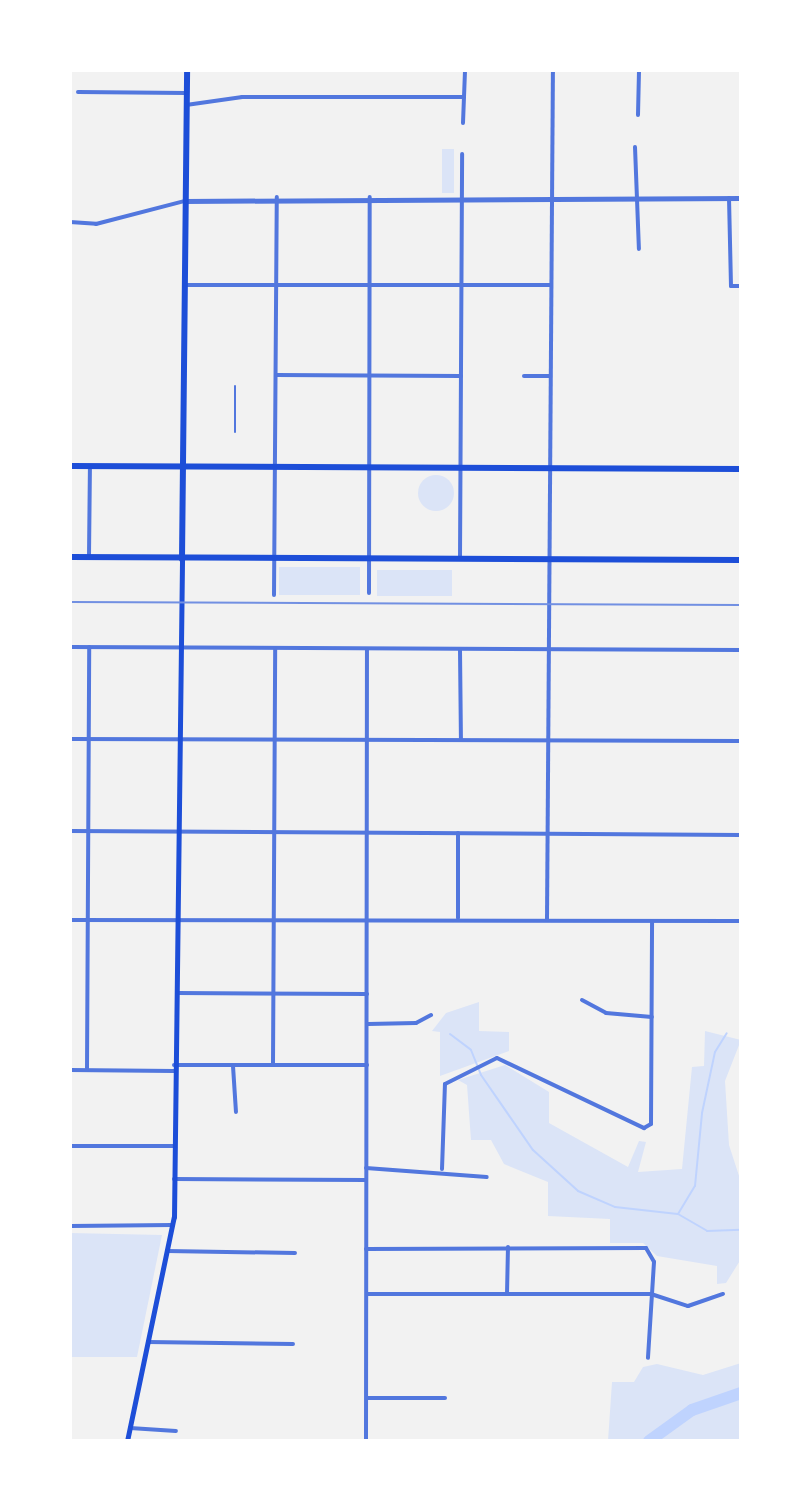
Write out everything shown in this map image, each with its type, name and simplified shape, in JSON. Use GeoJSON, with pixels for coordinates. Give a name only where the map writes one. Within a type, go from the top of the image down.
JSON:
{"type":"FeatureCollection","features":[{"type":"Feature","properties":{"kind":"main road"},"geometry":{"type":"LineString","coordinates":[[127,1441],[172,1225],[180,921],[182,285],[187,70]]}},
{"type":"Feature","properties":{"kind":"main road"},"geometry":{"type":"LineString","coordinates":[[70,466],[741,469]]}},
{"type":"Feature","properties":{"kind":"main road"},"geometry":{"type":"LineString","coordinates":[[70,557],[741,560]]}},
{"type":"Feature","properties":{"kind":"street"},"geometry":{"type":"LineString","coordinates":[[463,123],[465,70]]}},
{"type":"Feature","properties":{"kind":"street"},"geometry":{"type":"LineString","coordinates":[[547,920],[549,198],[553,70]]}},
{"type":"Feature","properties":{"kind":"street"},"geometry":{"type":"LineString","coordinates":[[638,115],[639,70]]}},
{"type":"Feature","properties":{"kind":"street"},"geometry":{"type":"LineString","coordinates":[[78,92],[186,93]]}},
{"type":"Feature","properties":{"kind":"street"},"geometry":{"type":"LineString","coordinates":[[186,105],[242,97],[464,97]]}},
{"type":"Feature","properties":{"kind":"street"},"geometry":{"type":"LineString","coordinates":[[635,147],[634,198],[639,249]]}},
{"type":"Feature","properties":{"kind":"street"},"geometry":{"type":"LineString","coordinates":[[460,559],[462,154]]}},
{"type":"Feature","properties":{"kind":"street"},"geometry":{"type":"LineString","coordinates":[[274,595],[277,197]]}},
{"type":"Feature","properties":{"kind":"street"},"geometry":{"type":"LineString","coordinates":[[70,222],[96,224],[184,201],[277,197],[741,198]]}},
{"type":"Feature","properties":{"kind":"street"},"geometry":{"type":"LineString","coordinates":[[369,593],[370,197]]}},
{"type":"Feature","properties":{"kind":"street"},"geometry":{"type":"LineString","coordinates":[[729,198],[731,286],[741,286]]}},
{"type":"Feature","properties":{"kind":"street"},"geometry":{"type":"LineString","coordinates":[[182,285],[550,285]]}},
{"type":"Feature","properties":{"kind":"street"},"geometry":{"type":"LineString","coordinates":[[276,375],[461,376]]}},
{"type":"Feature","properties":{"kind":"street"},"geometry":{"type":"LineString","coordinates":[[524,376],[549,376]]}},
{"type":"Feature","properties":{"kind":"street"},"geometry":{"type":"LineString","coordinates":[[89,558],[90,466]]}},
{"type":"Feature","properties":{"kind":"street"},"geometry":{"type":"LineString","coordinates":[[70,647],[741,650]]}},
{"type":"Feature","properties":{"kind":"street"},"geometry":{"type":"LineString","coordinates":[[87,1070],[89,647]]}},
{"type":"Feature","properties":{"kind":"street"},"geometry":{"type":"LineString","coordinates":[[273,1065],[275,649]]}},
{"type":"Feature","properties":{"kind":"street"},"geometry":{"type":"LineString","coordinates":[[366,1441],[367,650]]}},
{"type":"Feature","properties":{"kind":"street"},"geometry":{"type":"LineString","coordinates":[[460,650],[461,741]]}},
{"type":"Feature","properties":{"kind":"street"},"geometry":{"type":"LineString","coordinates":[[70,739],[741,741]]}},
{"type":"Feature","properties":{"kind":"street"},"geometry":{"type":"LineString","coordinates":[[70,831],[741,835]]}},
{"type":"Feature","properties":{"kind":"street"},"geometry":{"type":"LineString","coordinates":[[458,833],[458,919]]}},
{"type":"Feature","properties":{"kind":"street"},"geometry":{"type":"LineString","coordinates":[[70,920],[367,918],[741,921]]}},
{"type":"Feature","properties":{"kind":"street"},"geometry":{"type":"LineString","coordinates":[[442,1169],[445,1084],[482,1064],[517,1062],[536,1080],[649,1127],[652,921]]}},
{"type":"Feature","properties":{"kind":"street"},"geometry":{"type":"LineString","coordinates":[[177,993],[368,994]]}},
{"type":"Feature","properties":{"kind":"street"},"geometry":{"type":"LineString","coordinates":[[582,1000],[606,1013],[652,1017]]}},
{"type":"Feature","properties":{"kind":"street"},"geometry":{"type":"LineString","coordinates":[[368,1024],[416,1023],[431,1015]]}},
{"type":"Feature","properties":{"kind":"street"},"geometry":{"type":"LineString","coordinates":[[70,1070],[367,1065]]}},
{"type":"Feature","properties":{"kind":"street"},"geometry":{"type":"LineString","coordinates":[[233,1066],[236,1112]]}},
{"type":"Feature","properties":{"kind":"street"},"geometry":{"type":"LineString","coordinates":[[70,1146],[174,1146]]}},
{"type":"Feature","properties":{"kind":"street"},"geometry":{"type":"LineString","coordinates":[[366,1168],[442,1169],[487,1177]]}},
{"type":"Feature","properties":{"kind":"street"},"geometry":{"type":"LineString","coordinates":[[174,1179],[366,1180]]}},
{"type":"Feature","properties":{"kind":"street"},"geometry":{"type":"LineString","coordinates":[[70,1226],[172,1225]]}},
{"type":"Feature","properties":{"kind":"street"},"geometry":{"type":"LineString","coordinates":[[366,1249],[508,1247],[650,1252],[648,1358]]}},
{"type":"Feature","properties":{"kind":"street"},"geometry":{"type":"LineString","coordinates":[[507,1294],[508,1247]]}},
{"type":"Feature","properties":{"kind":"street"},"geometry":{"type":"LineString","coordinates":[[167,1251],[295,1253]]}},
{"type":"Feature","properties":{"kind":"street"},"geometry":{"type":"LineString","coordinates":[[367,1294],[651,1294],[688,1306],[723,1294]]}},
{"type":"Feature","properties":{"kind":"street"},"geometry":{"type":"LineString","coordinates":[[148,1342],[293,1344]]}},
{"type":"Feature","properties":{"kind":"street"},"geometry":{"type":"LineString","coordinates":[[367,1398],[445,1398]]}},
{"type":"Feature","properties":{"kind":"street"},"geometry":{"type":"LineString","coordinates":[[130,1428],[176,1431]]}},
{"type":"Feature","properties":{"kind":"lane"},"geometry":{"type":"LineString","coordinates":[[235,386],[235,432]]}},
{"type":"Feature","properties":{"kind":"shaded area"},"geometry":{"type":"Polygon","coordinates":[[[442,149],[454,149],[454,193],[442,193],[442,149]]]}},
{"type":"Feature","properties":{"kind":"shaded area"},"geometry":{"type":"Polygon","coordinates":[[[436,475],[449,480],[454,493],[449,506],[436,511],[423,506],[418,493],[423,480],[436,475]]]}},
{"type":"Feature","properties":{"kind":"shaded area"},"geometry":{"type":"Polygon","coordinates":[[[279,567],[360,567],[360,595],[279,595],[279,567]]]}},
{"type":"Feature","properties":{"kind":"shaded area"},"geometry":{"type":"Polygon","coordinates":[[[377,570],[452,570],[452,596],[377,596],[377,570]]]}},
{"type":"Feature","properties":{"kind":"shaded area"},"geometry":{"type":"Polygon","coordinates":[[[479,1002],[479,1031],[509,1032],[509,1051],[440,1076],[440,1032],[432,1031],[446,1013],[479,1002]]]}},
{"type":"Feature","properties":{"kind":"shaded area"},"geometry":{"type":"Polygon","coordinates":[[[705,1031],[741,1040],[725,1081],[729,1145],[741,1182],[741,1259],[726,1283],[717,1284],[717,1266],[657,1256],[643,1243],[610,1243],[610,1219],[548,1216],[548,1182],[504,1164],[491,1140],[471,1140],[467,1085],[458,1080],[505,1065],[549,1092],[549,1123],[628,1167],[639,1141],[646,1142],[638,1172],[682,1169],[692,1067],[704,1066],[705,1031]]]}},
{"type":"Feature","properties":{"kind":"shaded area"},"geometry":{"type":"Polygon","coordinates":[[[70,1233],[162,1235],[137,1357],[70,1357],[70,1233]]]}},
{"type":"Feature","properties":{"kind":"shaded area"},"geometry":{"type":"Polygon","coordinates":[[[741,1363],[741,1441],[608,1441],[612,1382],[634,1382],[643,1367],[657,1364],[703,1375],[741,1363]]]}},
{"type":"Feature","properties":{"kind":"waterway"},"geometry":{"type":"LineString","coordinates":[[678,1214],[695,1186],[702,1113],[715,1052],[727,1033]]}},
{"type":"Feature","properties":{"kind":"waterway"},"geometry":{"type":"LineString","coordinates":[[450,1034],[471,1050],[481,1075],[533,1150],[578,1191],[615,1207],[678,1214],[707,1231],[741,1230]]}},
{"type":"Feature","properties":{"kind":"waterway"},"geometry":{"type":"LineString","coordinates":[[649,1441],[692,1410],[741,1393]]}},
{"type":"Feature","properties":{"kind":"railway"},"geometry":{"type":"LineString","coordinates":[[70,602],[741,605]]}}]}
